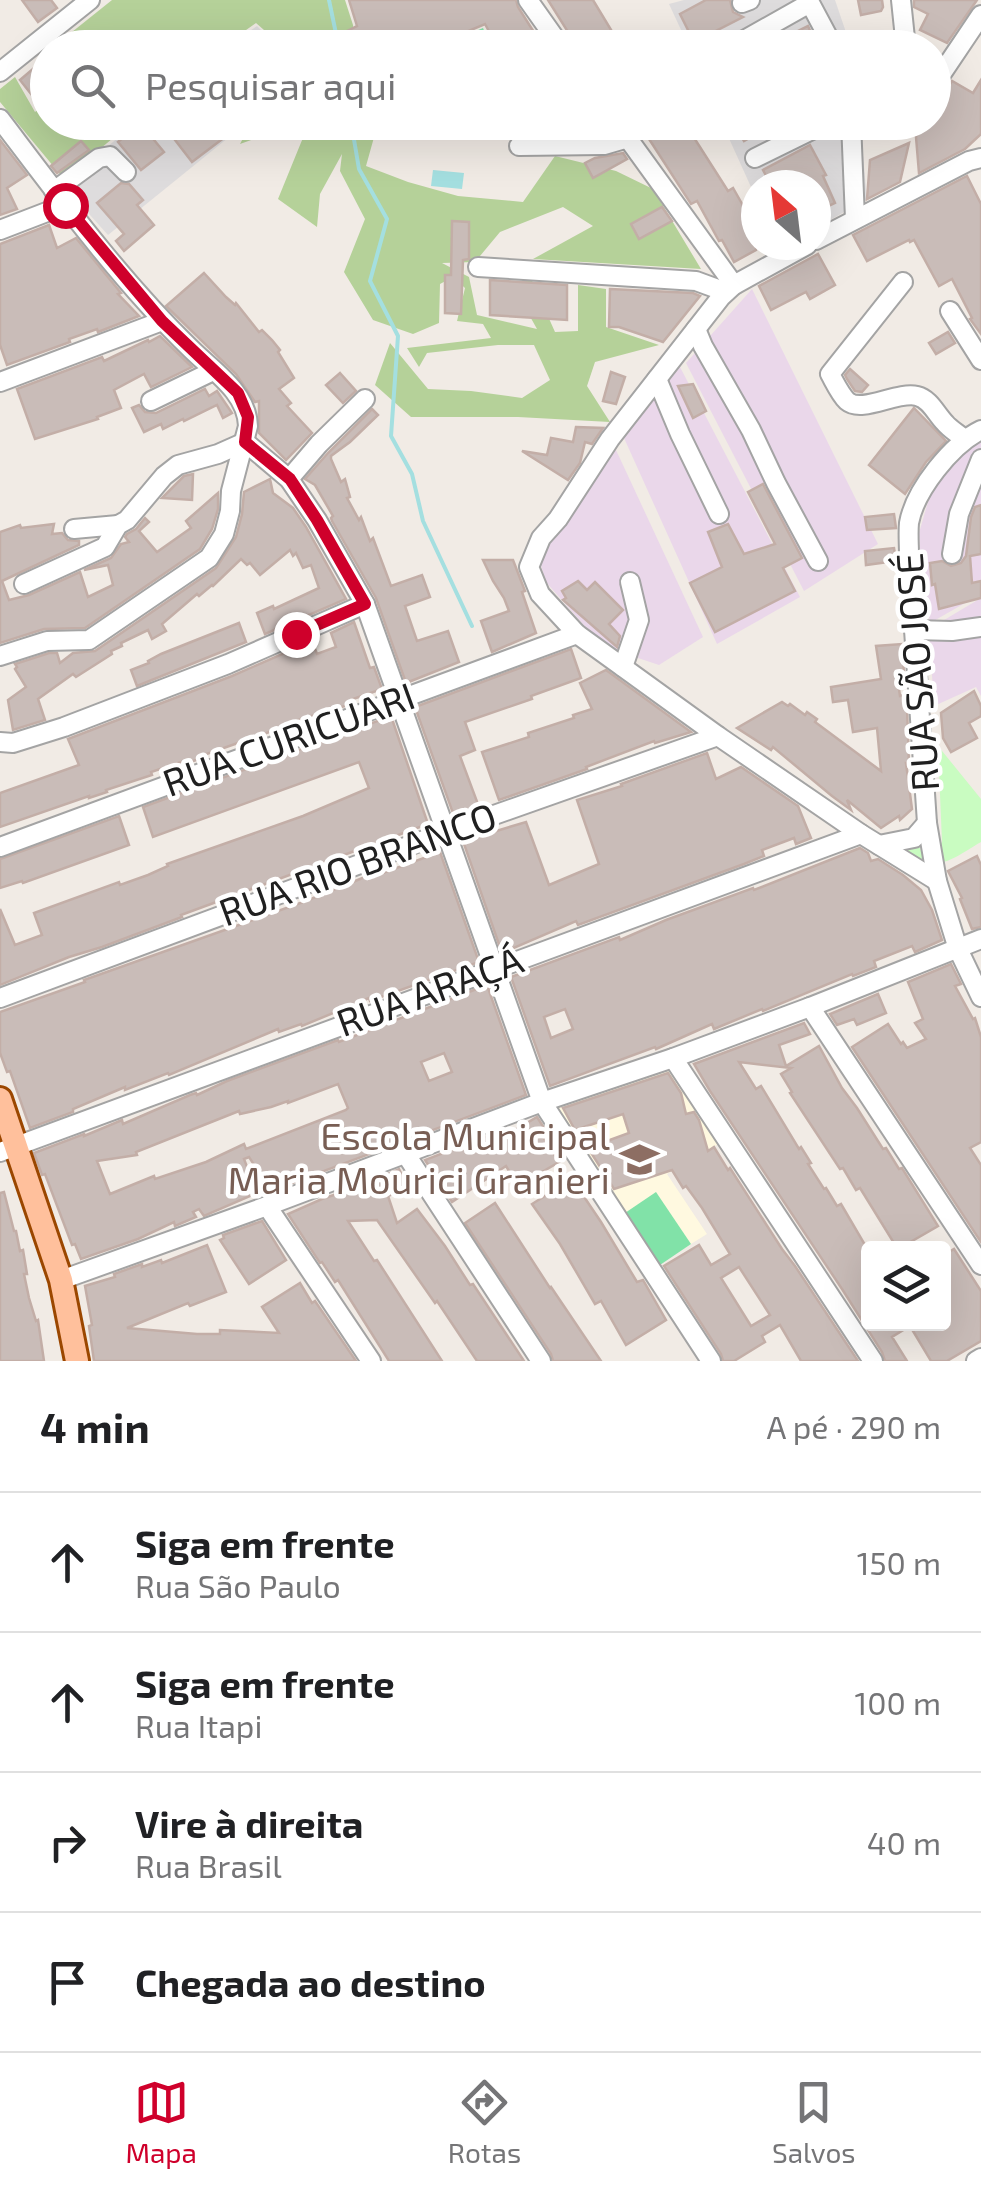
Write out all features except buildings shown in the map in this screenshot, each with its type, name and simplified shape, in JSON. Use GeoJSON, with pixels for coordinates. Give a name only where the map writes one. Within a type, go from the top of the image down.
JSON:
{"type":"FeatureCollection","features":[{"type":"Feature","properties":{"kind":"main road"},"geometry":{"type":"LineString","coordinates":[[0,1099],[8,1148],[61,1280],[77,1361]]}},
{"type":"Feature","properties":{"kind":"street"},"geometry":{"type":"LineString","coordinates":[[52,30],[90,0]]}},
{"type":"Feature","properties":{"kind":"street"},"geometry":{"type":"LineString","coordinates":[[528,0],[549,30]]}},
{"type":"Feature","properties":{"kind":"street"},"geometry":{"type":"LineString","coordinates":[[901,0],[904,30]]}},
{"type":"Feature","properties":{"kind":"street"},"geometry":{"type":"LineString","coordinates":[[778,30],[810,2],[825,30]]}},
{"type":"Feature","properties":{"kind":"street"},"geometry":{"type":"LineString","coordinates":[[951,60],[981,16]]}},
{"type":"Feature","properties":{"kind":"street"},"geometry":{"type":"LineString","coordinates":[[0,72],[30,48]]}},
{"type":"Feature","properties":{"kind":"street"},"geometry":{"type":"LineString","coordinates":[[0,119],[162,321],[238,393],[248,426],[224,534],[209,558],[89,640],[47,641],[0,656]]}},
{"type":"Feature","properties":{"kind":"street"},"geometry":{"type":"LineString","coordinates":[[519,146],[604,144],[609,140]]}},
{"type":"Feature","properties":{"kind":"street"},"geometry":{"type":"LineString","coordinates":[[629,140],[730,288]]}},
{"type":"Feature","properties":{"kind":"street"},"geometry":{"type":"LineString","coordinates":[[756,158],[789,140]]}},
{"type":"Feature","properties":{"kind":"street"},"geometry":{"type":"LineString","coordinates":[[852,140],[855,219]]}},
{"type":"Feature","properties":{"kind":"street"},"geometry":{"type":"LineString","coordinates":[[0,230],[60,198],[99,158],[110,156],[126,172]]}},
{"type":"Feature","properties":{"kind":"street"},"geometry":{"type":"LineString","coordinates":[[831,232],[981,158]]}},
{"type":"Feature","properties":{"kind":"street"},"geometry":{"type":"LineString","coordinates":[[780,260],[730,288],[696,329],[610,439],[558,519],[541,538],[529,566],[540,594],[577,634],[718,736],[937,881]]}},
{"type":"Feature","properties":{"kind":"street"},"geometry":{"type":"LineString","coordinates":[[478,267],[696,281],[730,288]]}},
{"type":"Feature","properties":{"kind":"street"},"geometry":{"type":"LineString","coordinates":[[903,282],[830,374],[853,405],[894,396],[914,395],[926,400],[963,438]]}},
{"type":"Feature","properties":{"kind":"street"},"geometry":{"type":"LineString","coordinates":[[950,312],[981,360]]}},
{"type":"Feature","properties":{"kind":"street"},"geometry":{"type":"LineString","coordinates":[[0,382],[162,321]]}},
{"type":"Feature","properties":{"kind":"street"},"geometry":{"type":"LineString","coordinates":[[696,329],[818,560]]}},
{"type":"Feature","properties":{"kind":"street"},"geometry":{"type":"LineString","coordinates":[[150,401],[213,371]]}},
{"type":"Feature","properties":{"kind":"street"},"geometry":{"type":"LineString","coordinates":[[657,379],[720,514]]}},
{"type":"Feature","properties":{"kind":"street"},"geometry":{"type":"LineString","coordinates":[[290,479],[365,399]]}},
{"type":"Feature","properties":{"kind":"street","name":"RUA SÃO JOSÉ"},"geometry":{"type":"LineString","coordinates":[[981,430],[963,438],[921,492],[910,521],[909,555],[928,822],[937,881],[958,949],[981,997]]}},
{"type":"Feature","properties":{"kind":"street"},"geometry":{"type":"LineString","coordinates":[[245,442],[290,479],[365,604],[542,1102],[710,1361]]}},
{"type":"Feature","properties":{"kind":"street"},"geometry":{"type":"LineString","coordinates":[[24,584],[105,547],[118,526],[178,465],[245,442]]}},
{"type":"Feature","properties":{"kind":"street"},"geometry":{"type":"LineString","coordinates":[[952,554],[959,514],[981,458]]}},
{"type":"Feature","properties":{"kind":"street"},"geometry":{"type":"LineString","coordinates":[[74,529],[118,526]]}},
{"type":"Feature","properties":{"kind":"street"},"geometry":{"type":"LineString","coordinates":[[623,667],[639,620],[630,582]]}},
{"type":"Feature","properties":{"kind":"street"},"geometry":{"type":"LineString","coordinates":[[0,742],[13,743],[64,728],[228,664],[365,604]]}},
{"type":"Feature","properties":{"kind":"street"},"geometry":{"type":"LineString","coordinates":[[914,630],[981,627]]}},
{"type":"Feature","properties":{"kind":"street","name":"RUA CURICUARI"},"geometry":{"type":"LineString","coordinates":[[0,847],[577,634]]}},
{"type":"Feature","properties":{"kind":"street","name":"RUA RIO BRANCO"},"geometry":{"type":"LineString","coordinates":[[0,998],[446,832],[718,736]]}},
{"type":"Feature","properties":{"kind":"street"},"geometry":{"type":"LineString","coordinates":[[879,845],[914,838],[928,822]]}},
{"type":"Feature","properties":{"kind":"street","name":"RUA ARAÇÁ"},"geometry":{"type":"LineString","coordinates":[[8,1148],[861,834]]}},
{"type":"Feature","properties":{"kind":"street"},"geometry":{"type":"LineString","coordinates":[[61,1280],[542,1102],[673,1058],[981,939]]}},
{"type":"Feature","properties":{"kind":"street"},"geometry":{"type":"LineString","coordinates":[[810,1007],[981,1265]]}},
{"type":"Feature","properties":{"kind":"street"},"geometry":{"type":"LineString","coordinates":[[673,1058],[873,1361]]}},
{"type":"Feature","properties":{"kind":"street"},"geometry":{"type":"LineString","coordinates":[[405,1153],[541,1361]]}},
{"type":"Feature","properties":{"kind":"street"},"geometry":{"type":"LineString","coordinates":[[267,1206],[371,1361]]}},
{"type":"Feature","properties":{"kind":"shaded area"},"geometry":{"type":"Polygon","coordinates":[[[684,0],[835,0],[845,30],[681,30],[669,4],[684,0]]]}},
{"type":"Feature","properties":{"kind":"shaded area"},"geometry":{"type":"Polygon","coordinates":[[[115,140],[225,140],[108,235],[63,185],[115,140]]]}},
{"type":"Feature","properties":{"kind":"shaded area"},"geometry":{"type":"Polygon","coordinates":[[[730,140],[862,140],[867,199],[831,219],[831,170],[743,170],[730,140]]]}},
{"type":"Feature","properties":{"kind":"shaded area"},"geometry":{"type":"Polygon","coordinates":[[[752,289],[878,544],[804,591],[686,363],[752,289]]]}},
{"type":"Feature","properties":{"kind":"shaded area"},"geometry":{"type":"Polygon","coordinates":[[[680,367],[800,597],[717,644],[624,438],[680,367]]]}},
{"type":"Feature","properties":{"kind":"shaded area"},"geometry":{"type":"Polygon","coordinates":[[[981,441],[981,594],[930,623],[919,533],[932,488],[971,445],[981,441]]]}},
{"type":"Feature","properties":{"kind":"shaded area"},"geometry":{"type":"Polygon","coordinates":[[[616,450],[703,637],[659,665],[602,646],[546,582],[539,559],[616,450]]]}},
{"type":"Feature","properties":{"kind":"shaded area"},"geometry":{"type":"Polygon","coordinates":[[[981,598],[981,696],[976,687],[934,706],[929,629],[981,598]]]}},
{"type":"Feature","properties":{"kind":"shaded area","name":"Escola Municipal Maria Mourici Granieri"},"geometry":{"type":"Polygon","coordinates":[[[666,1066],[720,1143],[667,1174],[707,1234],[654,1267],[552,1105],[666,1066]]]}},
{"type":"Feature","properties":{"kind":"green space"},"geometry":{"type":"Polygon","coordinates":[[[112,0],[345,0],[353,30],[264,30],[256,23],[246,30],[74,30],[112,0]]]}},
{"type":"Feature","properties":{"kind":"green space"},"geometry":{"type":"Polygon","coordinates":[[[15,77],[30,103],[30,138],[0,102],[0,89],[15,77]]]}},
{"type":"Feature","properties":{"kind":"green space"},"geometry":{"type":"Polygon","coordinates":[[[32,140],[111,140],[64,179],[32,140]]]}},
{"type":"Feature","properties":{"kind":"green space"},"geometry":{"type":"Polygon","coordinates":[[[302,140],[373,140],[366,166],[458,196],[523,202],[555,156],[616,171],[653,189],[701,269],[533,259],[593,226],[563,207],[500,232],[475,262],[442,263],[469,277],[477,315],[537,329],[513,286],[530,276],[555,332],[578,331],[578,285],[606,289],[606,327],[659,345],[595,362],[587,386],[610,422],[411,417],[375,385],[390,343],[428,389],[522,398],[550,380],[534,345],[427,353],[419,367],[407,348],[491,338],[483,324],[457,321],[465,288],[453,277],[440,284],[439,323],[413,334],[373,320],[344,272],[365,219],[340,171],[342,154],[320,194],[317,227],[278,199],[302,140]]]}},
{"type":"Feature","properties":{"kind":"green space"},"geometry":{"type":"Polygon","coordinates":[[[938,746],[981,799],[981,842],[952,859],[935,863],[916,859],[904,852],[918,844],[925,860],[942,842],[938,746]]]}},
{"type":"Feature","properties":{"kind":"green space"},"geometry":{"type":"Polygon","coordinates":[[[656,1192],[691,1244],[657,1267],[622,1215],[656,1192]]]}},
{"type":"Feature","properties":{"kind":"water"},"geometry":{"type":"Polygon","coordinates":[[[433,170],[464,173],[462,189],[431,186],[433,170]]]}},
{"type":"Feature","properties":{"kind":"waterway"},"geometry":{"type":"LineString","coordinates":[[329,0],[335,30]]}},
{"type":"Feature","properties":{"kind":"waterway"},"geometry":{"type":"LineString","coordinates":[[354,140],[359,169],[387,219],[370,281],[398,336],[391,436],[412,474],[423,521],[472,626]]}},
{"type":"Feature","properties":{"kind":"place","name":"Escola Municipal Maria Mourici Granieri"},"geometry":{"type":"Point","coordinates":[640,1159]}},
{"type":"Feature","properties":{"kind":"route"},"geometry":{"type":"LineString","coordinates":[[65,205],[162,321],[238,393],[248,417],[245,442],[290,479],[365,604],[296,634]]}}]}
